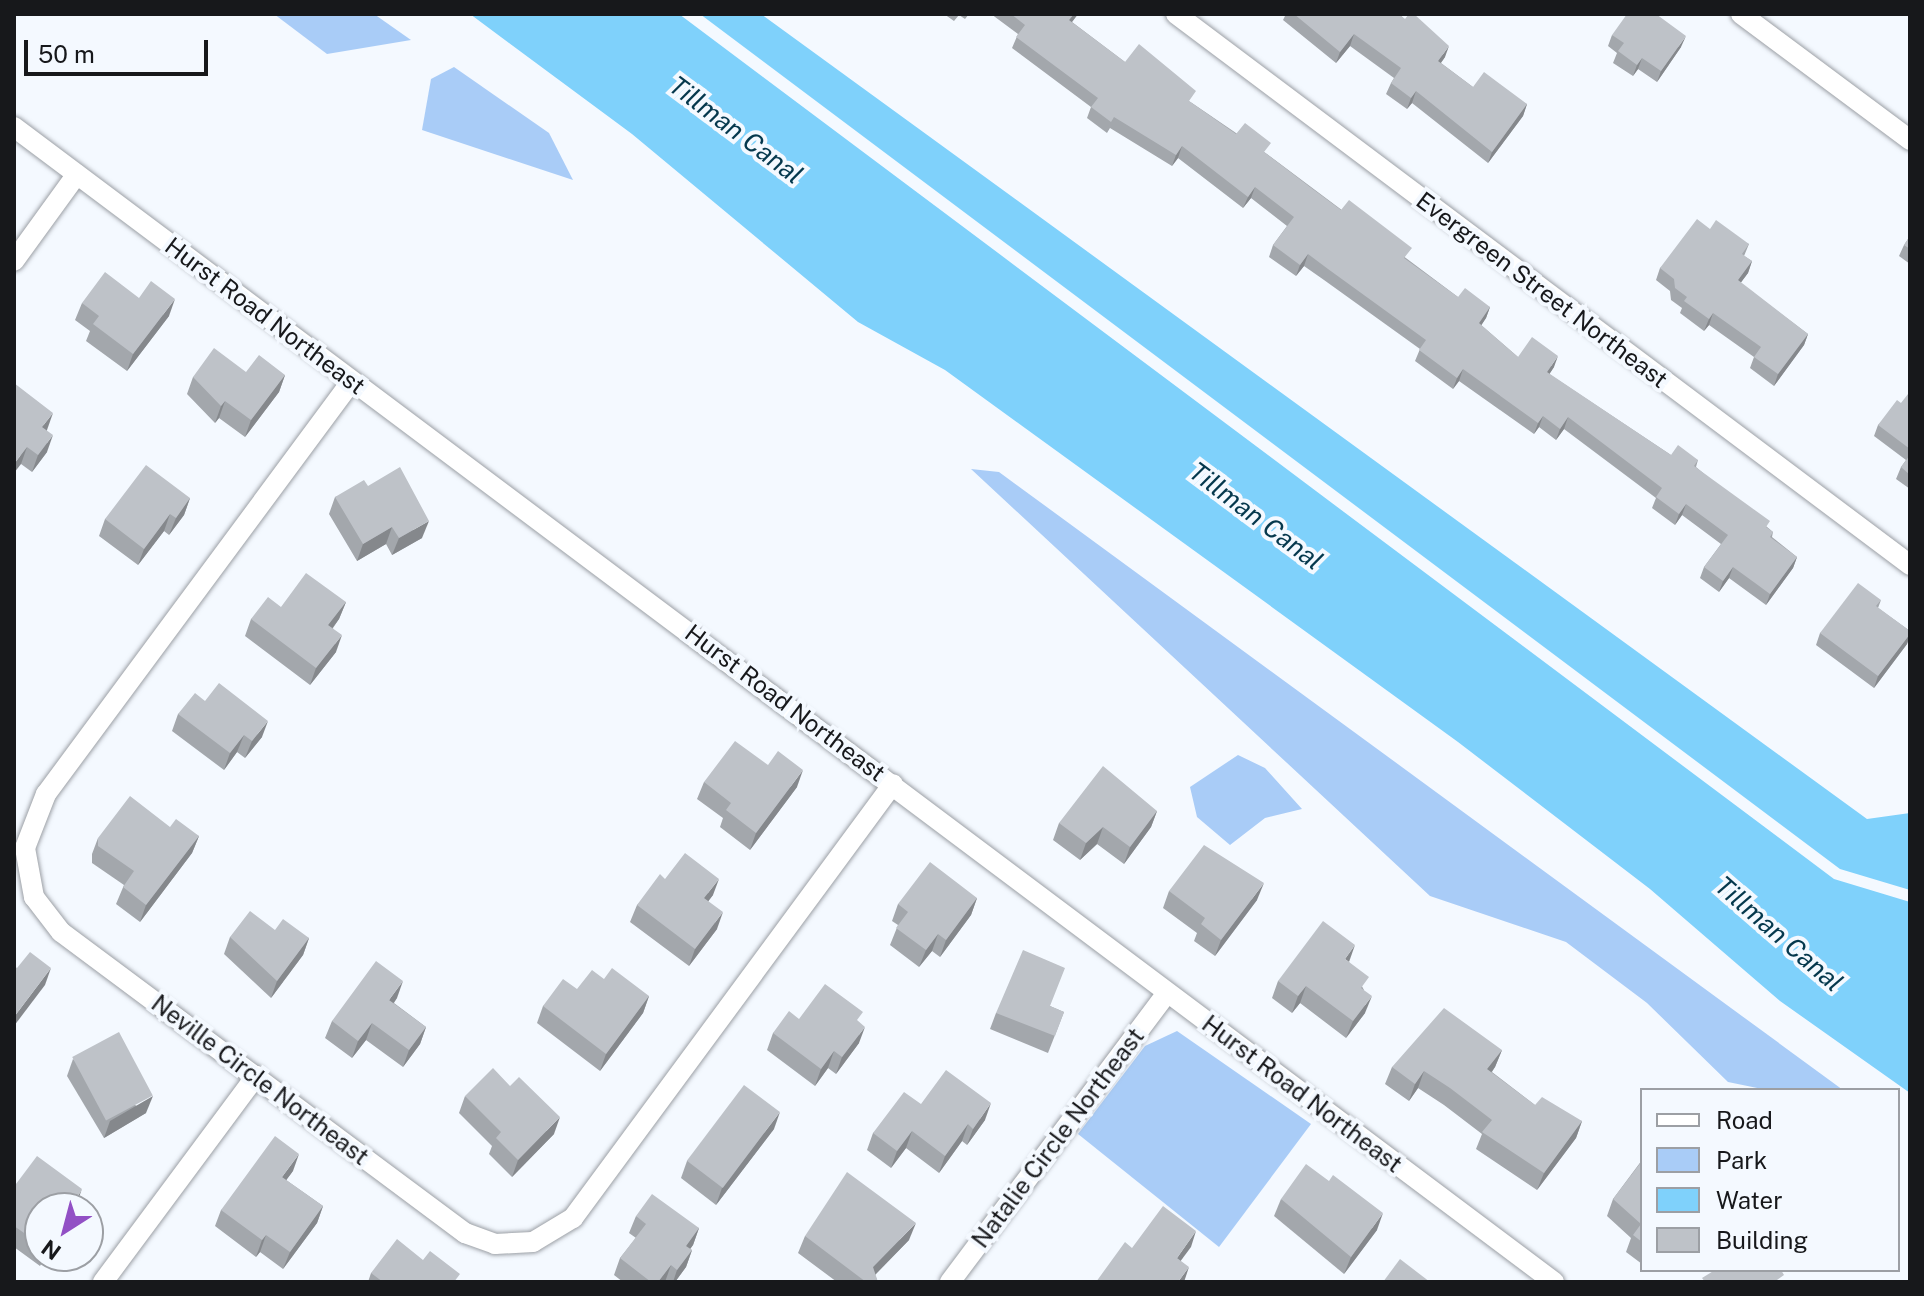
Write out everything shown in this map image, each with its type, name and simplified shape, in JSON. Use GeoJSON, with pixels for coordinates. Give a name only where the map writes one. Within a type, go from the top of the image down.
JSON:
{"type":"FeatureCollection","features":[{"type":"Feature","properties":{"kind":"street","name":"Evergreen Street Northeast"},"geometry":{"type":"LineString","coordinates":[[1176,14],[1910,565]]}},
{"type":"Feature","properties":{"kind":"street"},"geometry":{"type":"LineString","coordinates":[[1741,14],[1910,140]]}},
{"type":"Feature","properties":{"kind":"street","name":"Hurst Road Northeast"},"geometry":{"type":"LineString","coordinates":[[14,127],[1554,1282]]}},
{"type":"Feature","properties":{"kind":"street"},"geometry":{"type":"LineString","coordinates":[[14,261],[77,174]]}},
{"type":"Feature","properties":{"kind":"street","name":"Neville Circle Northeast"},"geometry":{"type":"LineString","coordinates":[[351,382],[46,794],[25,848],[34,897],[61,932],[465,1233],[495,1244],[533,1242],[573,1218],[893,784]]}},
{"type":"Feature","properties":{"kind":"street","name":"Natalie Circle Northeast"},"geometry":{"type":"LineString","coordinates":[[950,1282],[1167,993]]}},
{"type":"Feature","properties":{"kind":"street"},"geometry":{"type":"LineString","coordinates":[[103,1282],[256,1076]]}},
{"type":"Feature","properties":{"kind":"green space"},"geometry":{"type":"Polygon","coordinates":[[[274,14],[374,14],[411,40],[327,54],[274,14]]]}},
{"type":"Feature","properties":{"kind":"green space"},"geometry":{"type":"Polygon","coordinates":[[[454,67],[549,133],[573,180],[422,130],[431,79],[454,67]]]}},
{"type":"Feature","properties":{"kind":"green space"},"geometry":{"type":"Polygon","coordinates":[[[971,469],[999,472],[1840,1088],[1757,1088],[1728,1082],[1647,1003],[1566,942],[1430,896],[971,469]]]}},
{"type":"Feature","properties":{"kind":"green space"},"geometry":{"type":"Polygon","coordinates":[[[1238,755],[1265,768],[1302,809],[1265,818],[1230,845],[1197,817],[1190,787],[1238,755]]]}},
{"type":"Feature","properties":{"kind":"green space"},"geometry":{"type":"Polygon","coordinates":[[[1177,1031],[1311,1124],[1219,1247],[1078,1134],[1145,1046],[1177,1031]]]}},
{"type":"Feature","properties":{"kind":"water","name":"Tillman Canal"},"geometry":{"type":"Polygon","coordinates":[[[470,14],[679,14],[1834,879],[1910,902],[1910,1093],[1780,1001],[1650,889],[1458,742],[945,370],[858,322],[632,134],[470,14]]]}},
{"type":"Feature","properties":{"kind":"water"},"geometry":{"type":"Polygon","coordinates":[[[700,14],[761,14],[1867,819],[1910,813],[1910,890],[1840,869],[700,14]]]}},
{"type":"Feature","properties":{"kind":"building"},"geometry":{"type":"Polygon","coordinates":[[[1011,14],[1074,14],[1069,20],[1125,62],[1139,44],[1196,91],[1189,101],[1236,134],[1245,123],[1271,143],[1264,152],[1310,187],[1341,210],[1349,200],[1412,248],[1404,258],[1458,297],[1465,288],[1490,307],[1479,323],[1518,357],[1532,337],[1558,356],[1547,372],[1671,455],[1678,445],[1698,460],[1694,466],[1770,521],[1766,527],[1773,532],[1770,537],[1797,557],[1770,594],[1733,567],[1723,581],[1704,567],[1728,535],[1686,504],[1679,514],[1656,497],[1662,488],[1568,417],[1560,429],[1543,416],[1538,423],[1463,369],[1457,378],[1419,350],[1426,340],[1308,254],[1300,265],[1273,245],[1294,217],[1255,187],[1248,197],[1182,146],[1176,155],[1114,117],[1111,122],[1091,107],[1098,98],[1016,37],[1025,25],[1011,14]]]}},
{"type":"Feature","properties":{"kind":"building"},"geometry":{"type":"Polygon","coordinates":[[[1294,14],[1399,14],[1405,19],[1409,14],[1414,14],[1449,46],[1438,61],[1473,87],[1484,72],[1527,104],[1492,152],[1416,91],[1411,98],[1391,83],[1401,68],[1354,34],[1340,52],[1294,14]]]}},
{"type":"Feature","properties":{"kind":"building"},"geometry":{"type":"Polygon","coordinates":[[[1627,14],[1656,14],[1686,36],[1661,71],[1642,58],[1637,65],[1618,51],[1624,43],[1612,35],[1627,14]]]}},
{"type":"Feature","properties":{"kind":"building"},"geometry":{"type":"Polygon","coordinates":[[[1697,219],[1710,229],[1716,220],[1749,244],[1742,254],[1752,261],[1738,280],[1808,334],[1778,374],[1754,357],[1761,347],[1713,313],[1709,319],[1684,301],[1687,297],[1675,288],[1674,279],[1660,268],[1697,219]]]}},
{"type":"Feature","properties":{"kind":"building"},"geometry":{"type":"Polygon","coordinates":[[[105,272],[139,298],[151,281],[175,299],[133,354],[93,324],[99,316],[82,303],[105,272]]]}},
{"type":"Feature","properties":{"kind":"building"},"geometry":{"type":"Polygon","coordinates":[[[214,348],[246,372],[259,355],[285,375],[251,420],[225,401],[221,406],[193,377],[214,348]]]}},
{"type":"Feature","properties":{"kind":"building"},"geometry":{"type":"Polygon","coordinates":[[[14,383],[53,413],[42,427],[53,435],[38,455],[27,447],[14,464],[14,383]]]}},
{"type":"Feature","properties":{"kind":"building"},"geometry":{"type":"Polygon","coordinates":[[[1908,394],[1910,449],[1878,425],[1897,400],[1901,403],[1908,394]]]}},
{"type":"Feature","properties":{"kind":"building"},"geometry":{"type":"Polygon","coordinates":[[[1910,455],[1910,475],[1901,467],[1910,455]]]}},
{"type":"Feature","properties":{"kind":"building"},"geometry":{"type":"Polygon","coordinates":[[[146,465],[190,498],[176,518],[170,514],[144,549],[105,519],[146,465]]]}},
{"type":"Feature","properties":{"kind":"building"},"geometry":{"type":"Polygon","coordinates":[[[400,467],[429,521],[399,538],[392,527],[363,544],[335,497],[364,480],[368,486],[400,467]]]}},
{"type":"Feature","properties":{"kind":"building"},"geometry":{"type":"Polygon","coordinates":[[[306,573],[346,602],[328,625],[342,635],[316,668],[251,619],[268,597],[281,607],[306,573]]]}},
{"type":"Feature","properties":{"kind":"building"},"geometry":{"type":"Polygon","coordinates":[[[1858,583],[1881,600],[1876,606],[1910,631],[1878,676],[1820,633],[1858,583]]]}},
{"type":"Feature","properties":{"kind":"building"},"geometry":{"type":"Polygon","coordinates":[[[219,683],[268,721],[252,741],[244,735],[230,753],[178,714],[195,693],[205,701],[219,683]]]}},
{"type":"Feature","properties":{"kind":"building"},"geometry":{"type":"Polygon","coordinates":[[[735,741],[768,765],[778,751],[803,770],[756,833],[726,810],[731,803],[704,782],[735,741]]]}},
{"type":"Feature","properties":{"kind":"building"},"geometry":{"type":"Polygon","coordinates":[[[1103,766],[1157,811],[1130,847],[1103,827],[1086,843],[1059,823],[1103,766]]]}},
{"type":"Feature","properties":{"kind":"building"},"geometry":{"type":"Polygon","coordinates":[[[130,796],[170,827],[176,819],[199,836],[146,905],[123,887],[134,871],[98,846],[98,838],[130,796]]]}},
{"type":"Feature","properties":{"kind":"building"},"geometry":{"type":"Polygon","coordinates":[[[1204,845],[1264,883],[1221,940],[1201,924],[1205,918],[1169,891],[1204,845]]]}},
{"type":"Feature","properties":{"kind":"building"},"geometry":{"type":"Polygon","coordinates":[[[685,853],[719,879],[704,898],[723,912],[695,949],[637,905],[660,874],[665,879],[685,853]]]}},
{"type":"Feature","properties":{"kind":"building"},"geometry":{"type":"Polygon","coordinates":[[[930,862],[977,898],[946,940],[938,934],[926,950],[896,928],[908,912],[898,904],[930,862]]]}},
{"type":"Feature","properties":{"kind":"building"},"geometry":{"type":"Polygon","coordinates":[[[250,911],[275,930],[283,919],[309,938],[277,981],[230,937],[250,911]]]}},
{"type":"Feature","properties":{"kind":"building"},"geometry":{"type":"Polygon","coordinates":[[[1323,921],[1355,945],[1345,959],[1369,977],[1361,988],[1372,996],[1353,1021],[1306,986],[1298,996],[1278,981],[1323,921]]]}},
{"type":"Feature","properties":{"kind":"building"},"geometry":{"type":"Polygon","coordinates":[[[1023,950],[1065,968],[1050,1006],[1064,1012],[1055,1036],[996,1013],[1023,950]]]}},
{"type":"Feature","properties":{"kind":"building"},"geometry":{"type":"Polygon","coordinates":[[[30,952],[51,968],[14,1017],[14,966],[17,968],[30,952]]]}},
{"type":"Feature","properties":{"kind":"building"},"geometry":{"type":"Polygon","coordinates":[[[376,961],[403,981],[389,1000],[426,1027],[409,1050],[372,1023],[358,1041],[332,1021],[376,961]]]}},
{"type":"Feature","properties":{"kind":"building"},"geometry":{"type":"Polygon","coordinates":[[[612,968],[649,996],[606,1054],[543,1006],[563,979],[577,989],[592,970],[604,979],[612,968]]]}},
{"type":"Feature","properties":{"kind":"building"},"geometry":{"type":"Polygon","coordinates":[[[825,984],[863,1012],[857,1020],[865,1027],[842,1057],[834,1051],[821,1069],[773,1033],[789,1011],[799,1019],[825,984]]]}},
{"type":"Feature","properties":{"kind":"building"},"geometry":{"type":"Polygon","coordinates":[[[1444,1008],[1502,1050],[1487,1069],[1535,1105],[1542,1097],[1582,1121],[1544,1173],[1482,1132],[1492,1120],[1450,1088],[1424,1071],[1415,1084],[1392,1067],[1444,1008]]]}},
{"type":"Feature","properties":{"kind":"building"},"geometry":{"type":"Polygon","coordinates":[[[119,1032],[153,1096],[106,1120],[72,1057],[119,1032]]]}},
{"type":"Feature","properties":{"kind":"building"},"geometry":{"type":"Polygon","coordinates":[[[493,1068],[510,1086],[519,1077],[560,1117],[518,1160],[496,1138],[501,1132],[465,1096],[493,1068]]]}},
{"type":"Feature","properties":{"kind":"building"},"geometry":{"type":"Polygon","coordinates":[[[946,1070],[991,1103],[973,1129],[968,1124],[945,1156],[912,1131],[897,1151],[873,1133],[904,1092],[921,1104],[946,1070]]]}},
{"type":"Feature","properties":{"kind":"building"},"geometry":{"type":"Polygon","coordinates":[[[744,1085],[780,1112],[723,1188],[687,1161],[744,1085]]]}},
{"type":"Feature","properties":{"kind":"building"},"geometry":{"type":"Polygon","coordinates":[[[275,1136],[299,1154],[282,1177],[323,1206],[290,1252],[266,1235],[262,1240],[221,1210],[275,1136]]]}},
{"type":"Feature","properties":{"kind":"building"},"geometry":{"type":"Polygon","coordinates":[[[37,1156],[82,1189],[80,1192],[24,1192],[24,1233],[14,1226],[16,1184],[37,1156]]]}},
{"type":"Feature","properties":{"kind":"building"},"geometry":{"type":"Polygon","coordinates":[[[1306,1164],[1329,1181],[1333,1175],[1383,1213],[1351,1257],[1281,1199],[1306,1164]]]}},
{"type":"Feature","properties":{"kind":"building"},"geometry":{"type":"Polygon","coordinates":[[[1640,1164],[1640,1223],[1613,1199],[1640,1164]]]}},
{"type":"Feature","properties":{"kind":"building"},"geometry":{"type":"Polygon","coordinates":[[[847,1172],[916,1223],[873,1267],[878,1282],[866,1282],[805,1236],[847,1172]]]}},
{"type":"Feature","properties":{"kind":"building"},"geometry":{"type":"Polygon","coordinates":[[[652,1194],[699,1228],[686,1246],[692,1250],[677,1270],[671,1265],[658,1282],[651,1282],[620,1258],[646,1224],[636,1216],[652,1194]]]}},
{"type":"Feature","properties":{"kind":"building"},"geometry":{"type":"Polygon","coordinates":[[[1163,1206],[1196,1231],[1177,1258],[1189,1267],[1178,1282],[1096,1282],[1125,1242],[1132,1248],[1163,1206]]]}},
{"type":"Feature","properties":{"kind":"building"},"geometry":{"type":"Polygon","coordinates":[[[1640,1225],[1640,1240],[1633,1235],[1640,1225]]]}},
{"type":"Feature","properties":{"kind":"building"},"geometry":{"type":"Polygon","coordinates":[[[397,1239],[423,1260],[430,1251],[460,1274],[454,1282],[383,1282],[371,1273],[397,1239]]]}},
{"type":"Feature","properties":{"kind":"building"},"geometry":{"type":"Polygon","coordinates":[[[1400,1259],[1430,1282],[1383,1282],[1400,1259]]]}},
{"type":"Feature","properties":{"kind":"building"},"geometry":{"type":"Polygon","coordinates":[[[1712,1272],[1782,1272],[1784,1275],[1778,1282],[1705,1282],[1702,1278],[1712,1272]]]}}]}
